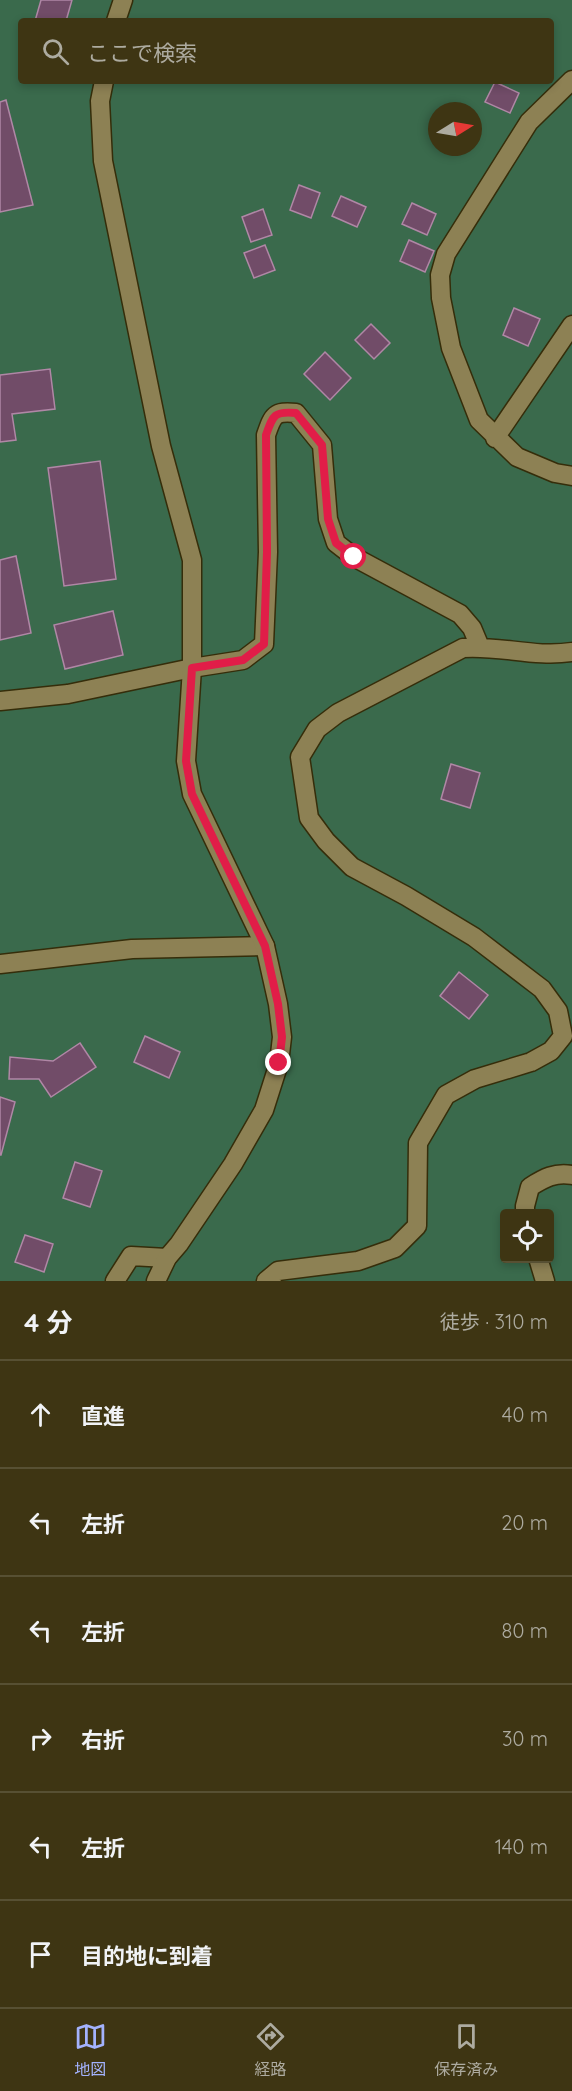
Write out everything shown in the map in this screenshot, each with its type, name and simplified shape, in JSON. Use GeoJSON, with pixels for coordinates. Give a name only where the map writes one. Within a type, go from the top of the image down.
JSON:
{"type":"FeatureCollection","features":[{"type":"Feature","properties":{"kind":"street"},"geometry":{"type":"LineString","coordinates":[[117,18],[123,0]]}},
{"type":"Feature","properties":{"kind":"street"},"geometry":{"type":"LineString","coordinates":[[572,80],[529,122],[446,254],[440,274],[441,298],[451,348],[478,420],[517,458],[555,473],[572,476]]}},
{"type":"Feature","properties":{"kind":"street"},"geometry":{"type":"LineString","coordinates":[[103,84],[100,101],[103,160],[161,446],[192,560],[192,668],[186,761],[192,794],[265,946],[278,1004],[282,1037],[276,1072],[264,1110],[179,1244],[167,1258],[156,1281]]}},
{"type":"Feature","properties":{"kind":"street"},"geometry":{"type":"LineString","coordinates":[[495,438],[572,325]]}},
{"type":"Feature","properties":{"kind":"street"},"geometry":{"type":"LineString","coordinates":[[0,701],[68,694],[192,668],[243,660],[264,644],[267,552],[266,435],[272,418],[281,412],[296,413],[322,445],[328,519],[336,543],[354,557],[460,614],[472,628],[480,647]]}},
{"type":"Feature","properties":{"kind":"street"},"geometry":{"type":"LineString","coordinates":[[266,1281],[278,1271],[358,1261],[395,1248],[417,1226],[418,1143],[446,1095],[476,1079],[531,1062],[552,1051],[563,1036],[558,1011],[542,989],[474,937],[352,867],[326,841],[309,818],[300,758],[317,729],[338,713],[463,648],[480,647],[514,652],[572,652]]}},
{"type":"Feature","properties":{"kind":"street"},"geometry":{"type":"LineString","coordinates":[[0,964],[132,949],[265,946]]}},
{"type":"Feature","properties":{"kind":"street"},"geometry":{"type":"LineString","coordinates":[[525,1209],[530,1187],[546,1176],[572,1175]]}},
{"type":"Feature","properties":{"kind":"street"},"geometry":{"type":"LineString","coordinates":[[115,1281],[131,1256],[167,1258]]}},
{"type":"Feature","properties":{"kind":"street"},"geometry":{"type":"LineString","coordinates":[[540,1263],[545,1281]]}},
{"type":"Feature","properties":{"kind":"green space"},"geometry":{"type":"Polygon","coordinates":[[[0,0],[572,0],[572,1281],[0,1281],[0,0]]]}},
{"type":"Feature","properties":{"kind":"building"},"geometry":{"type":"Polygon","coordinates":[[[41,0],[72,0],[67,18],[36,18],[41,0]]]}},
{"type":"Feature","properties":{"kind":"building"},"geometry":{"type":"Polygon","coordinates":[[[494,84],[499,84],[519,93],[510,113],[485,102],[494,84]]]}},
{"type":"Feature","properties":{"kind":"building"},"geometry":{"type":"Polygon","coordinates":[[[6,100],[33,205],[0,212],[0,102],[6,100]]]}},
{"type":"Feature","properties":{"kind":"building"},"geometry":{"type":"Polygon","coordinates":[[[299,185],[320,193],[311,218],[290,210],[299,185]]]}},
{"type":"Feature","properties":{"kind":"building"},"geometry":{"type":"Polygon","coordinates":[[[341,196],[366,207],[357,227],[332,216],[341,196]]]}},
{"type":"Feature","properties":{"kind":"building"},"geometry":{"type":"Polygon","coordinates":[[[412,203],[436,214],[427,235],[402,224],[412,203]]]}},
{"type":"Feature","properties":{"kind":"building"},"geometry":{"type":"Polygon","coordinates":[[[263,209],[272,235],[251,242],[242,217],[263,209]]]}},
{"type":"Feature","properties":{"kind":"building"},"geometry":{"type":"Polygon","coordinates":[[[409,240],[434,251],[425,272],[400,261],[409,240]]]}},
{"type":"Feature","properties":{"kind":"building"},"geometry":{"type":"Polygon","coordinates":[[[265,245],[275,270],[254,278],[244,253],[265,245]]]}},
{"type":"Feature","properties":{"kind":"building"},"geometry":{"type":"Polygon","coordinates":[[[514,308],[540,319],[528,346],[503,335],[514,308]]]}},
{"type":"Feature","properties":{"kind":"building"},"geometry":{"type":"Polygon","coordinates":[[[371,324],[390,343],[374,359],[355,340],[371,324]]]}},
{"type":"Feature","properties":{"kind":"building"},"geometry":{"type":"Polygon","coordinates":[[[325,352],[351,378],[330,400],[304,374],[325,352]]]}},
{"type":"Feature","properties":{"kind":"building"},"geometry":{"type":"Polygon","coordinates":[[[50,369],[55,409],[12,414],[16,440],[0,442],[0,375],[50,369]]]}},
{"type":"Feature","properties":{"kind":"building"},"geometry":{"type":"Polygon","coordinates":[[[100,461],[116,579],[64,586],[48,468],[100,461]]]}},
{"type":"Feature","properties":{"kind":"building"},"geometry":{"type":"Polygon","coordinates":[[[16,556],[31,633],[0,640],[0,560],[16,556]]]}},
{"type":"Feature","properties":{"kind":"building"},"geometry":{"type":"Polygon","coordinates":[[[113,611],[123,655],[65,669],[54,625],[113,611]]]}},
{"type":"Feature","properties":{"kind":"building"},"geometry":{"type":"Polygon","coordinates":[[[451,764],[480,773],[470,808],[441,799],[451,764]]]}},
{"type":"Feature","properties":{"kind":"building"},"geometry":{"type":"Polygon","coordinates":[[[459,972],[488,995],[469,1019],[440,996],[459,972]]]}},
{"type":"Feature","properties":{"kind":"building"},"geometry":{"type":"Polygon","coordinates":[[[145,1036],[180,1052],[169,1078],[134,1062],[145,1036]]]}},
{"type":"Feature","properties":{"kind":"building"},"geometry":{"type":"Polygon","coordinates":[[[80,1043],[96,1067],[51,1097],[39,1079],[9,1079],[10,1057],[53,1061],[80,1043]]]}},
{"type":"Feature","properties":{"kind":"building"},"geometry":{"type":"Polygon","coordinates":[[[0,1097],[15,1102],[1,1155],[0,1155],[0,1097]]]}},
{"type":"Feature","properties":{"kind":"building"},"geometry":{"type":"Polygon","coordinates":[[[75,1162],[102,1171],[90,1207],[63,1198],[75,1162]]]}},
{"type":"Feature","properties":{"kind":"building"},"geometry":{"type":"Polygon","coordinates":[[[25,1235],[53,1244],[44,1272],[15,1262],[25,1235]]]}},
{"type":"Feature","properties":{"kind":"route"},"geometry":{"type":"LineString","coordinates":[[279,1063],[282,1037],[278,1004],[265,946],[192,794],[186,761],[192,668],[243,660],[264,644],[267,552],[266,435],[272,418],[281,412],[296,413],[322,445],[328,519],[336,543],[354,557]]}}]}
